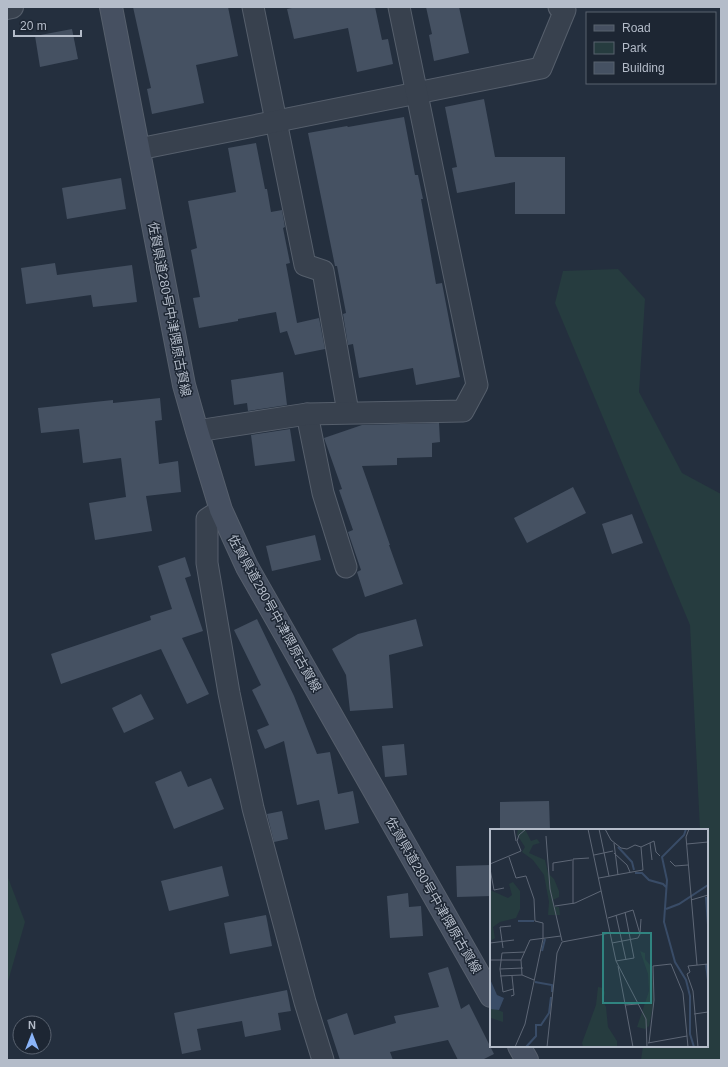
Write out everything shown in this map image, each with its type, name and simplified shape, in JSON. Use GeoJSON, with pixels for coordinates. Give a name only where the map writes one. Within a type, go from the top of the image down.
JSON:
{"type":"FeatureCollection","features":[{"type":"Feature","properties":{"kind":"main road","name":"佐賀県道280号中津隈原古賀線"},"geometry":{"type":"LineString","coordinates":[[111,7],[184,385],[196,432],[221,510],[247,567],[489,990]]}},
{"type":"Feature","properties":{"kind":"main road"},"geometry":{"type":"LineString","coordinates":[[520,1047],[527,1060]]}},
{"type":"Feature","properties":{"kind":"street"},"geometry":{"type":"LineString","coordinates":[[7,8],[12,7]]}},
{"type":"Feature","properties":{"kind":"street"},"geometry":{"type":"LineString","coordinates":[[253,7],[305,265],[323,270],[348,412]]}},
{"type":"Feature","properties":{"kind":"street"},"geometry":{"type":"LineString","coordinates":[[196,432],[307,414],[348,412],[463,411],[478,385],[398,7]]}},
{"type":"Feature","properties":{"kind":"street"},"geometry":{"type":"LineString","coordinates":[[138,149],[541,68],[563,8]]}},
{"type":"Feature","properties":{"kind":"street"},"geometry":{"type":"LineString","coordinates":[[307,414],[323,493],[346,567]]}},
{"type":"Feature","properties":{"kind":"street"},"geometry":{"type":"LineString","coordinates":[[221,510],[207,519],[207,563],[230,693],[253,808],[305,1002],[324,1060]]}},
{"type":"Feature","properties":{"kind":"green space"},"geometry":{"type":"Polygon","coordinates":[[[618,269],[645,299],[639,392],[682,473],[721,494],[721,1060],[641,1060],[643,1047],[708,1047],[708,829],[700,829],[690,625],[555,303],[563,271],[618,269]]]}},
{"type":"Feature","properties":{"kind":"green space"},"geometry":{"type":"Polygon","coordinates":[[[7,875],[25,922],[7,985],[7,875]]]}},
{"type":"Feature","properties":{"kind":"building"},"geometry":{"type":"Polygon","coordinates":[[[133,7],[228,7],[238,56],[196,65],[204,103],[152,114],[147,89],[151,88],[133,7]]]}},
{"type":"Feature","properties":{"kind":"building"},"geometry":{"type":"Polygon","coordinates":[[[297,7],[375,7],[382,40],[388,39],[393,64],[357,72],[348,28],[294,39],[287,9],[297,7]]]}},
{"type":"Feature","properties":{"kind":"building"},"geometry":{"type":"Polygon","coordinates":[[[426,7],[459,7],[469,53],[434,61],[429,35],[432,34],[426,7]]]}},
{"type":"Feature","properties":{"kind":"building"},"geometry":{"type":"Polygon","coordinates":[[[72,29],[78,59],[40,67],[35,36],[72,29]]]}},
{"type":"Feature","properties":{"kind":"building"},"geometry":{"type":"Polygon","coordinates":[[[484,99],[495,157],[565,157],[565,214],[515,214],[515,182],[457,193],[452,168],[457,167],[445,107],[484,99]]]}},
{"type":"Feature","properties":{"kind":"building"},"geometry":{"type":"Polygon","coordinates":[[[404,117],[415,175],[418,175],[423,199],[421,199],[436,284],[442,283],[460,377],[416,385],[413,368],[359,378],[353,344],[348,345],[343,314],[346,313],[308,133],[404,117]]]}},
{"type":"Feature","properties":{"kind":"building"},"geometry":{"type":"Polygon","coordinates":[[[256,143],[271,212],[282,210],[285,227],[283,228],[290,263],[286,264],[297,323],[319,318],[325,349],[295,355],[287,331],[280,333],[276,312],[199,328],[193,298],[200,297],[191,250],[197,248],[188,201],[236,192],[228,148],[256,143]]]}},
{"type":"Feature","properties":{"kind":"building"},"geometry":{"type":"Polygon","coordinates":[[[121,178],[126,209],[67,219],[62,188],[121,178]]]}},
{"type":"Feature","properties":{"kind":"building"},"geometry":{"type":"Polygon","coordinates":[[[55,263],[57,275],[132,265],[137,302],[93,307],[91,295],[26,304],[21,268],[55,263]]]}},
{"type":"Feature","properties":{"kind":"building"},"geometry":{"type":"Polygon","coordinates":[[[283,372],[287,405],[248,411],[247,403],[234,405],[231,380],[283,372]]]}},
{"type":"Feature","properties":{"kind":"building"},"geometry":{"type":"Polygon","coordinates":[[[160,398],[162,420],[155,421],[159,464],[178,461],[181,492],[146,496],[152,531],[95,540],[89,503],[126,497],[121,458],[83,463],[79,429],[41,433],[38,408],[113,400],[113,403],[160,398]]]}},
{"type":"Feature","properties":{"kind":"building"},"geometry":{"type":"Polygon","coordinates":[[[439,423],[440,442],[432,443],[432,457],[397,458],[397,465],[362,466],[403,584],[365,597],[357,572],[361,570],[348,532],[353,530],[339,490],[342,489],[324,438],[362,425],[439,423]]]}},
{"type":"Feature","properties":{"kind":"building"},"geometry":{"type":"Polygon","coordinates":[[[290,429],[295,461],[255,466],[251,435],[290,429]]]}},
{"type":"Feature","properties":{"kind":"building"},"geometry":{"type":"Polygon","coordinates":[[[573,487],[586,513],[527,543],[514,518],[573,487]]]}},
{"type":"Feature","properties":{"kind":"building"},"geometry":{"type":"Polygon","coordinates":[[[632,514],[643,543],[612,554],[602,524],[632,514]]]}},
{"type":"Feature","properties":{"kind":"building"},"geometry":{"type":"Polygon","coordinates":[[[315,535],[321,560],[272,571],[266,546],[315,535]]]}},
{"type":"Feature","properties":{"kind":"building"},"geometry":{"type":"Polygon","coordinates":[[[185,557],[191,576],[185,578],[203,631],[182,638],[209,694],[187,704],[161,649],[61,684],[51,654],[151,620],[150,616],[172,609],[158,566],[185,557]]]}},
{"type":"Feature","properties":{"kind":"building"},"geometry":{"type":"Polygon","coordinates":[[[257,619],[294,696],[317,754],[330,752],[338,794],[353,791],[359,823],[325,830],[319,800],[297,805],[284,741],[265,749],[257,730],[269,725],[252,690],[261,685],[234,630],[257,619]]]}},
{"type":"Feature","properties":{"kind":"building"},"geometry":{"type":"Polygon","coordinates":[[[416,619],[423,646],[389,655],[393,708],[350,711],[346,675],[332,649],[358,634],[416,619]]]}},
{"type":"Feature","properties":{"kind":"building"},"geometry":{"type":"Polygon","coordinates":[[[141,694],[154,719],[124,733],[112,708],[141,694]]]}},
{"type":"Feature","properties":{"kind":"building"},"geometry":{"type":"Polygon","coordinates":[[[404,744],[407,775],[385,777],[382,746],[404,744]]]}},
{"type":"Feature","properties":{"kind":"building"},"geometry":{"type":"Polygon","coordinates":[[[181,771],[188,787],[211,778],[224,809],[174,829],[155,782],[181,771]]]}},
{"type":"Feature","properties":{"kind":"building"},"geometry":{"type":"Polygon","coordinates":[[[549,801],[550,829],[500,829],[500,802],[549,801]]]}},
{"type":"Feature","properties":{"kind":"building"},"geometry":{"type":"Polygon","coordinates":[[[282,811],[288,839],[274,842],[267,814],[282,811]]]}},
{"type":"Feature","properties":{"kind":"building"},"geometry":{"type":"Polygon","coordinates":[[[490,865],[490,896],[457,897],[456,866],[490,865]]]}},
{"type":"Feature","properties":{"kind":"building"},"geometry":{"type":"Polygon","coordinates":[[[222,866],[229,896],[169,911],[161,881],[222,866]]]}},
{"type":"Feature","properties":{"kind":"building"},"geometry":{"type":"Polygon","coordinates":[[[408,893],[409,907],[421,906],[423,936],[390,938],[387,896],[408,893]]]}},
{"type":"Feature","properties":{"kind":"building"},"geometry":{"type":"Polygon","coordinates":[[[266,915],[272,946],[230,954],[224,923],[266,915]]]}},
{"type":"Feature","properties":{"kind":"building"},"geometry":{"type":"Polygon","coordinates":[[[448,967],[461,1009],[469,1004],[494,1054],[482,1060],[458,1060],[448,1040],[390,1052],[393,1060],[340,1060],[327,1020],[347,1013],[354,1035],[396,1023],[394,1016],[439,1007],[428,973],[448,967]]]}},
{"type":"Feature","properties":{"kind":"building"},"geometry":{"type":"Polygon","coordinates":[[[287,990],[291,1011],[278,1013],[281,1030],[245,1037],[242,1021],[197,1029],[201,1050],[182,1054],[174,1013],[287,990]]]}}]}
